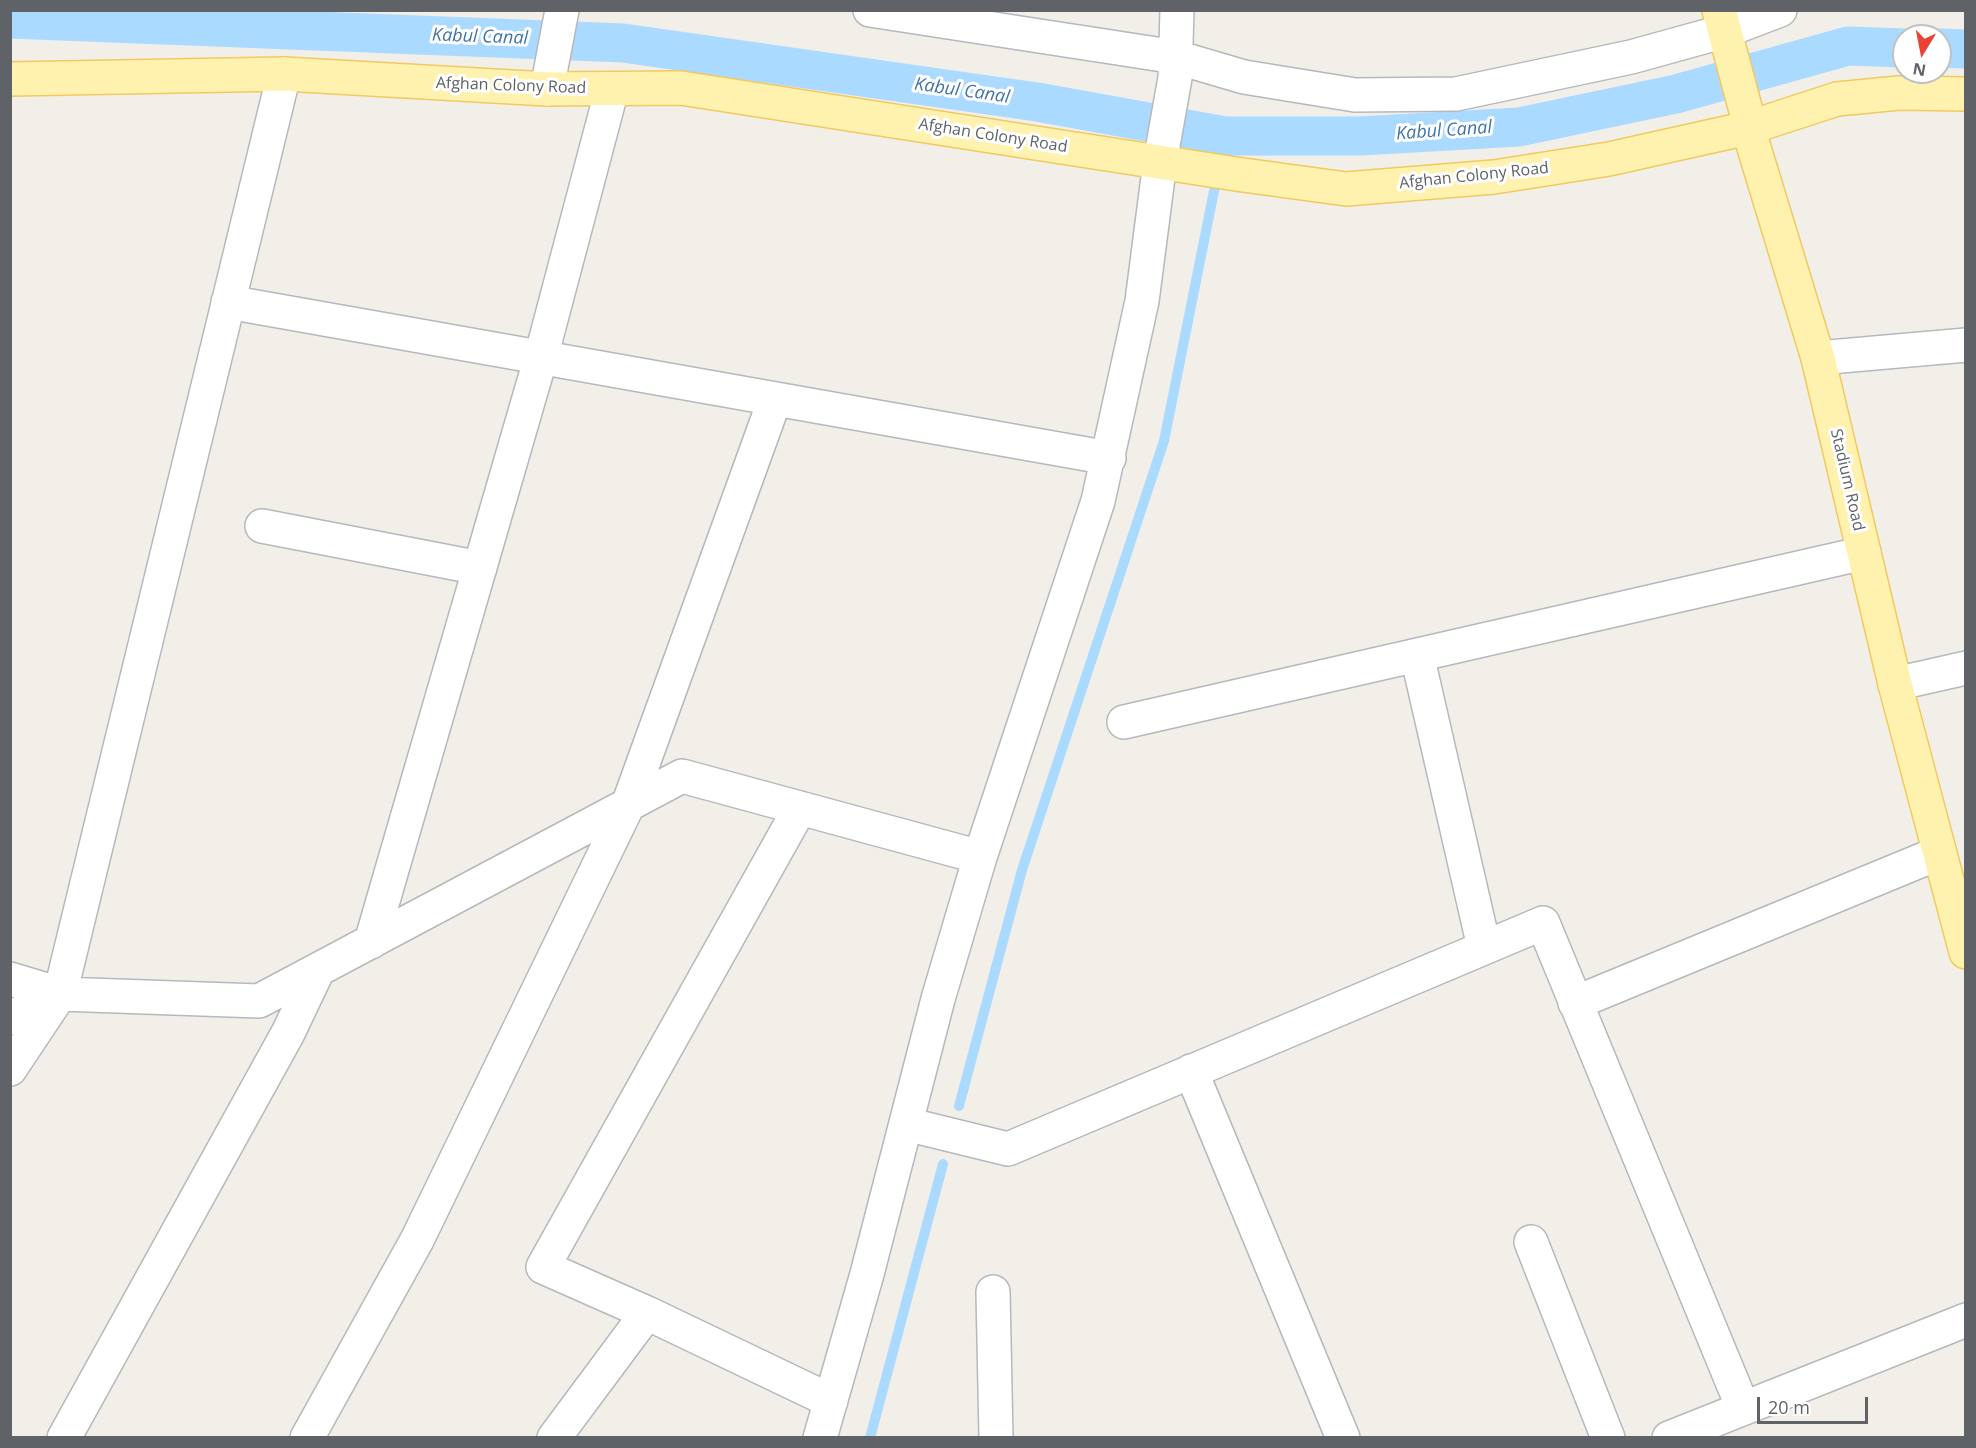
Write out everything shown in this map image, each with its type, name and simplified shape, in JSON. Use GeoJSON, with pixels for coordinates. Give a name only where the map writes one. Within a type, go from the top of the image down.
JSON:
{"type":"FeatureCollection","features":[{"type":"Feature","properties":{"kind":"main road","name":"Stadium Road"},"geometry":{"type":"LineString","coordinates":[[1722,21],[1747,119],[1818,358],[1895,684],[1965,952]]}},
{"type":"Feature","properties":{"kind":"main road","name":"Afghan Colony Road"},"geometry":{"type":"LineString","coordinates":[[10,79],[284,74],[548,84],[612,89],[681,88],[1165,155],[1236,174],[1346,189],[1494,177],[1609,159],[1747,119],[1837,99],[1899,93],[1965,94]]}},
{"type":"Feature","properties":{"kind":"street"},"geometry":{"type":"LineString","coordinates":[[548,84],[562,10]]}},
{"type":"Feature","properties":{"kind":"street"},"geometry":{"type":"LineString","coordinates":[[870,10],[1175,67],[1355,95],[1456,94],[1631,57],[1722,21],[1780,10]]}},
{"type":"Feature","properties":{"kind":"street"},"geometry":{"type":"LineString","coordinates":[[820,1437],[867,1274],[938,999],[980,857],[1098,501],[1142,301],[1165,155],[1175,67],[1177,10]]}},
{"type":"Feature","properties":{"kind":"street"},"geometry":{"type":"LineString","coordinates":[[10,1068],[60,993],[284,74]]}},
{"type":"Feature","properties":{"kind":"street"},"geometry":{"type":"LineString","coordinates":[[371,942],[541,357],[612,89]]}},
{"type":"Feature","properties":{"kind":"street"},"geometry":{"type":"LineString","coordinates":[[228,302],[1108,458]]}},
{"type":"Feature","properties":{"kind":"street"},"geometry":{"type":"LineString","coordinates":[[1818,358],[1965,345]]}},
{"type":"Feature","properties":{"kind":"street"},"geometry":{"type":"LineString","coordinates":[[308,1437],[417,1240],[628,805],[775,399]]}},
{"type":"Feature","properties":{"kind":"street"},"geometry":{"type":"LineString","coordinates":[[262,525],[480,568]]}},
{"type":"Feature","properties":{"kind":"street"},"geometry":{"type":"LineString","coordinates":[[1124,722],[1864,554]]}},
{"type":"Feature","properties":{"kind":"street"},"geometry":{"type":"LineString","coordinates":[[1417,655],[1484,947]]}},
{"type":"Feature","properties":{"kind":"street"},"geometry":{"type":"LineString","coordinates":[[1895,684],[1965,668]]}},
{"type":"Feature","properties":{"kind":"street"},"geometry":{"type":"LineString","coordinates":[[10,979],[60,993],[259,1000],[682,776],[980,857]]}},
{"type":"Feature","properties":{"kind":"street"},"geometry":{"type":"LineString","coordinates":[[800,808],[543,1267],[647,1313],[831,1401]]}},
{"type":"Feature","properties":{"kind":"street"},"geometry":{"type":"LineString","coordinates":[[1575,1003],[1939,853]]}},
{"type":"Feature","properties":{"kind":"street"},"geometry":{"type":"LineString","coordinates":[[906,1124],[1008,1149],[1543,923],[1743,1408]]}},
{"type":"Feature","properties":{"kind":"street"},"geometry":{"type":"LineString","coordinates":[[64,1437],[288,1033],[318,970]]}},
{"type":"Feature","properties":{"kind":"street"},"geometry":{"type":"LineString","coordinates":[[10,1018],[60,993]]}},
{"type":"Feature","properties":{"kind":"street"},"geometry":{"type":"LineString","coordinates":[[1191,1071],[1343,1437]]}},
{"type":"Feature","properties":{"kind":"street"},"geometry":{"type":"LineString","coordinates":[[1530,1242],[1608,1437]]}},
{"type":"Feature","properties":{"kind":"street"},"geometry":{"type":"LineString","coordinates":[[993,1292],[996,1437]]}},
{"type":"Feature","properties":{"kind":"street"},"geometry":{"type":"LineString","coordinates":[[554,1437],[647,1313]]}},
{"type":"Feature","properties":{"kind":"street"},"geometry":{"type":"LineString","coordinates":[[1669,1437],[1965,1320]]}},
{"type":"Feature","properties":{"kind":"waterway","name":"Kabul Canal"},"geometry":{"type":"LineString","coordinates":[[10,19],[623,43],[1037,102],[1225,136],[1360,136],[1519,127],[1676,94],[1848,46],[1892,48]]}},
{"type":"Feature","properties":{"kind":"waterway","name":"Kabul Canal"},"geometry":{"type":"LineString","coordinates":[[1952,48],[1966,49]]}},
{"type":"Feature","properties":{"kind":"waterway"},"geometry":{"type":"LineString","coordinates":[[959,1106],[1022,870],[1164,441],[1225,136]]}},
{"type":"Feature","properties":{"kind":"waterway"},"geometry":{"type":"LineString","coordinates":[[870,1438],[943,1164]]}}]}
